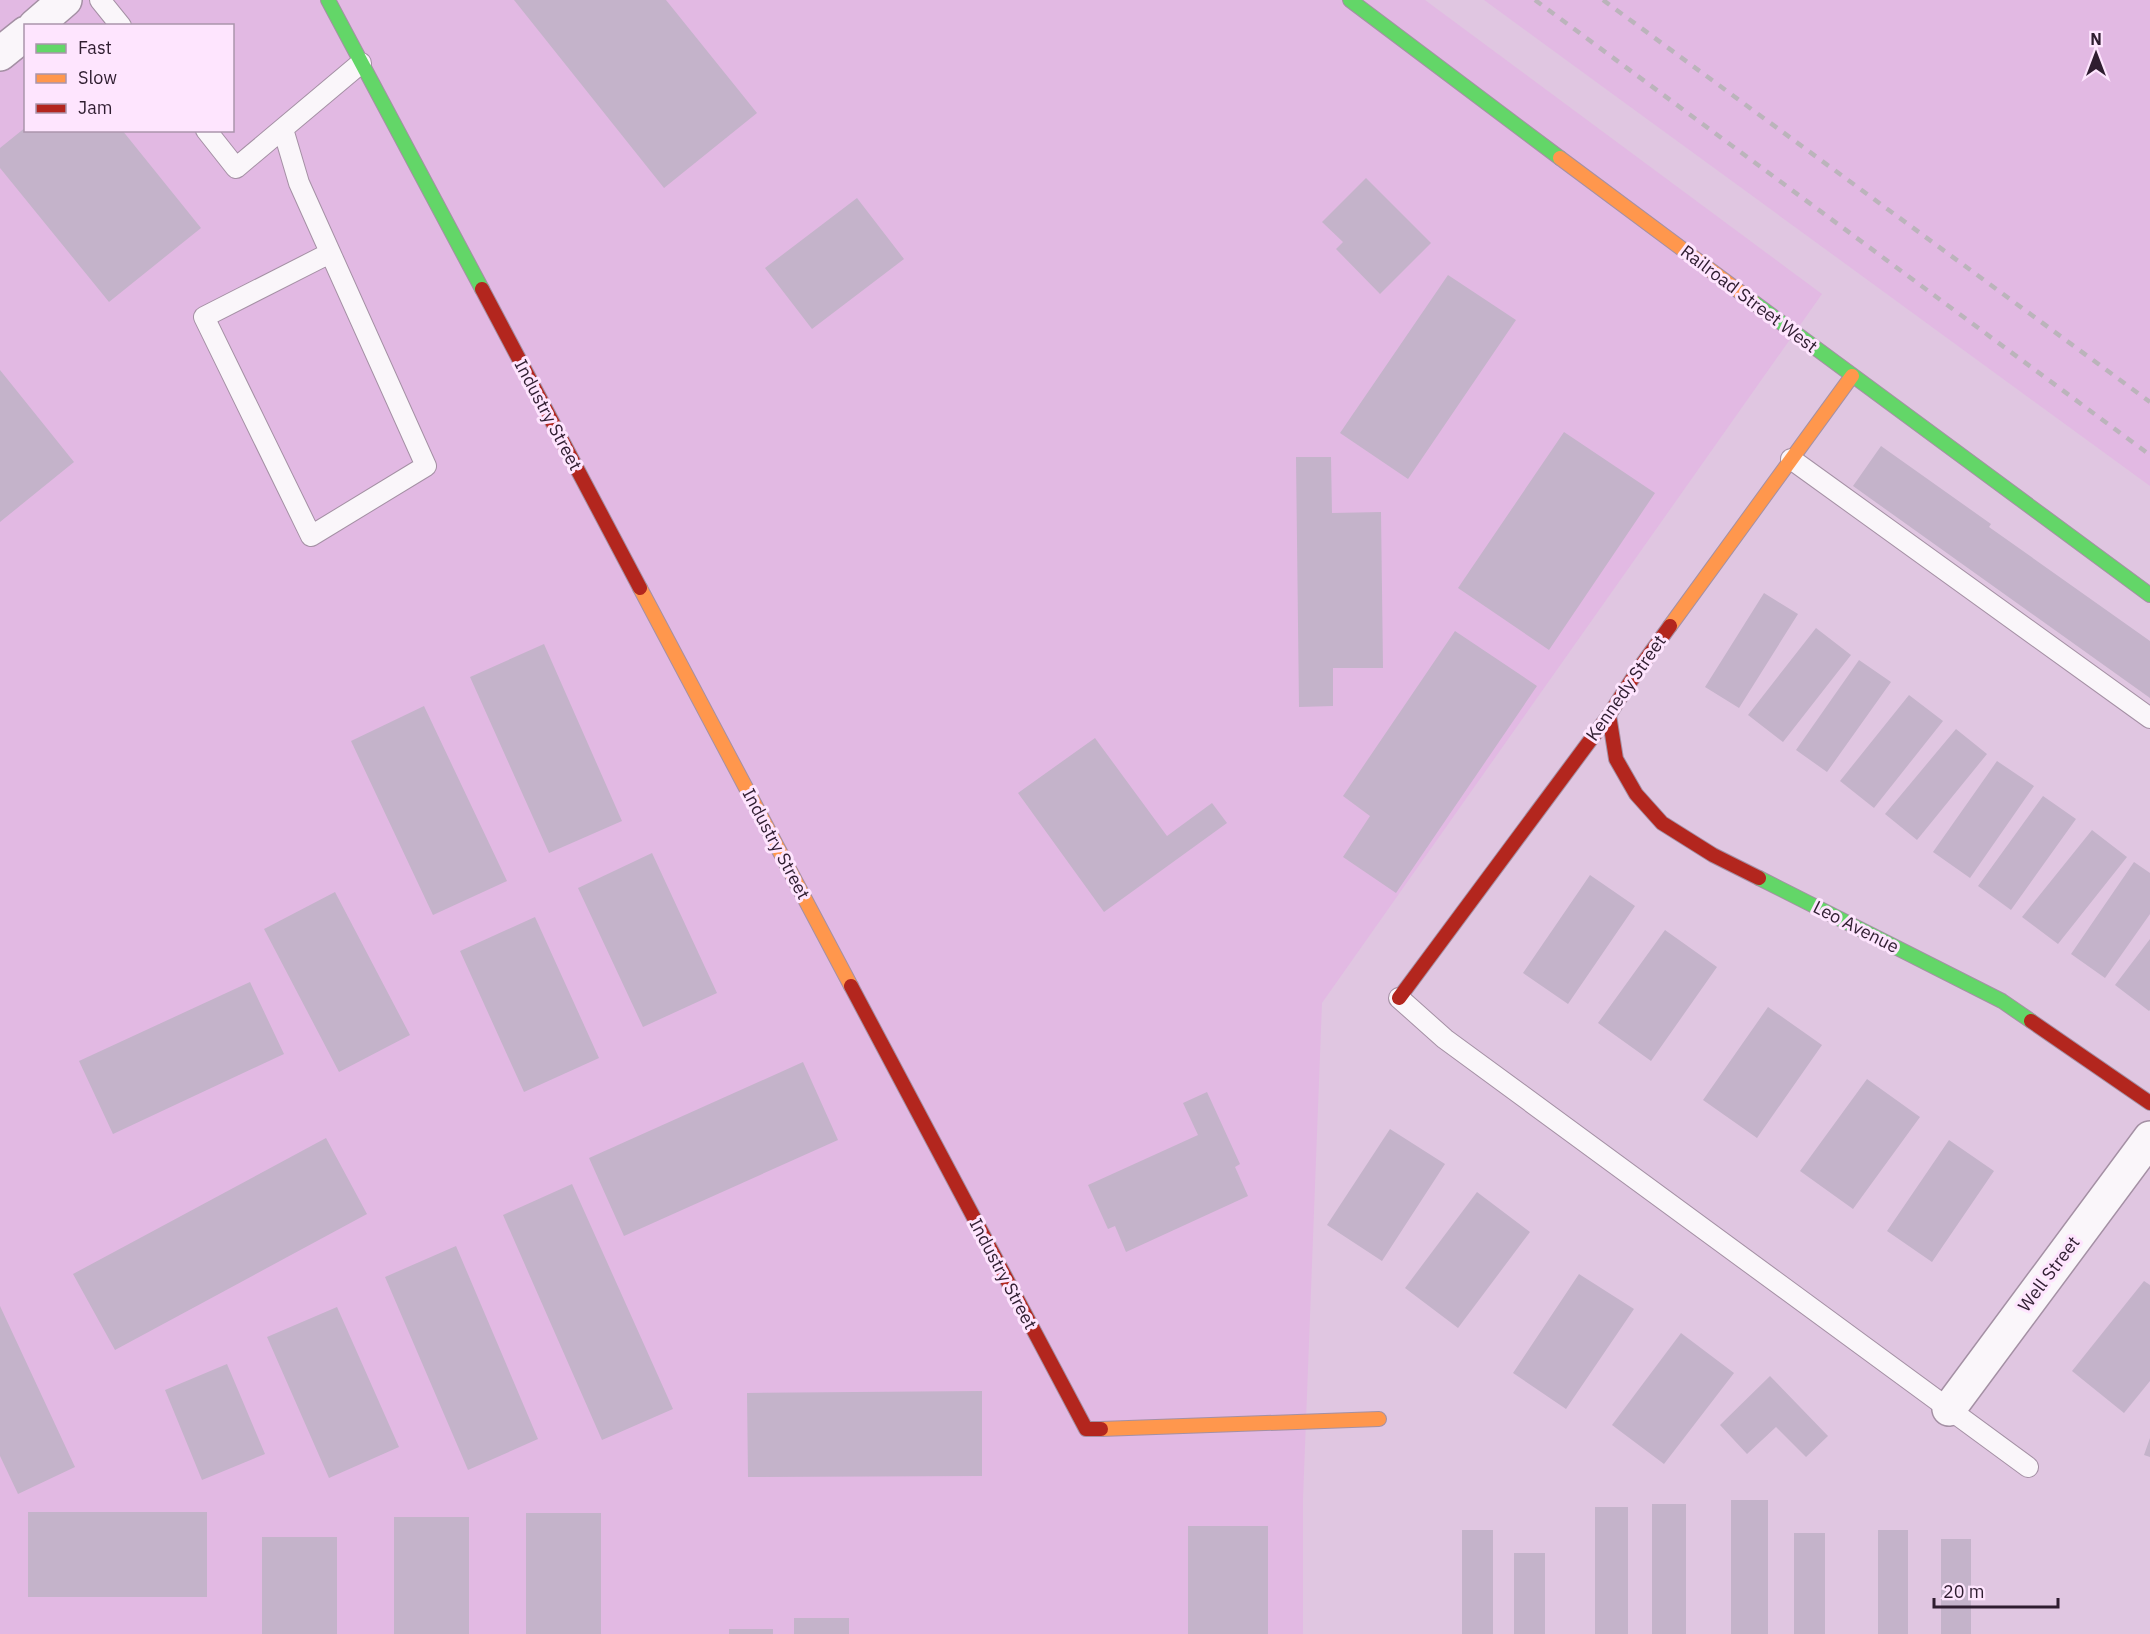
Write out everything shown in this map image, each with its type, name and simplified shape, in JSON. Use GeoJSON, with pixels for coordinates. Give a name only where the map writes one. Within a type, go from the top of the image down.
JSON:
{"type":"FeatureCollection","features":[{"type":"Feature","properties":{"kind":"street"},"geometry":{"type":"LineString","coordinates":[[37,24],[65,0]]}},
{"type":"Feature","properties":{"kind":"street","name":"Industry Street"},"geometry":{"type":"LineString","coordinates":[[328,0],[1086,1430],[1379,1419]]}},
{"type":"Feature","properties":{"kind":"street","name":"Railroad Street West"},"geometry":{"type":"LineString","coordinates":[[1350,0],[2150,596]]}},
{"type":"Feature","properties":{"kind":"street"},"geometry":{"type":"LineString","coordinates":[[0,54],[24,35]]}},
{"type":"Feature","properties":{"kind":"street","name":"Kennedy Street"},"geometry":{"type":"LineString","coordinates":[[1399,998],[1609,715],[1638,670],[1852,376]]}},
{"type":"Feature","properties":{"kind":"street","name":"Leo Avenue"},"geometry":{"type":"LineString","coordinates":[[1609,715],[1616,759],[1636,794],[1662,823],[1713,855],[2002,1001],[2150,1103]]}},
{"type":"Feature","properties":{"kind":"street","name":"Well Street"},"geometry":{"type":"LineString","coordinates":[[1949,1409],[2150,1138]]}},
{"type":"Feature","properties":{"kind":"lane"},"geometry":{"type":"LineString","coordinates":[[100,0],[119,24]]}},
{"type":"Feature","properties":{"kind":"lane"},"geometry":{"type":"LineString","coordinates":[[208,132],[236,168],[361,63]]}},
{"type":"Feature","properties":{"kind":"lane"},"geometry":{"type":"LineString","coordinates":[[283,129],[299,183],[426,466],[311,536],[204,317],[330,253]]}},
{"type":"Feature","properties":{"kind":"lane"},"geometry":{"type":"LineString","coordinates":[[1791,459],[2150,718]]}},
{"type":"Feature","properties":{"kind":"lane"},"geometry":{"type":"LineString","coordinates":[[1399,998],[1454,1046],[2028,1467]]}},
{"type":"Feature","properties":{"kind":"shaded area"},"geometry":{"type":"Polygon","coordinates":[[[0,0],[1425,0],[1822,294],[1322,1003],[1303,1499],[1303,1634],[0,1634],[0,0]]]}},
{"type":"Feature","properties":{"kind":"shaded area"},"geometry":{"type":"Polygon","coordinates":[[[1484,0],[2150,0],[2150,486],[1603,87],[1484,0]]]}},
{"type":"Feature","properties":{"kind":"building"},"geometry":{"type":"Polygon","coordinates":[[[514,0],[666,0],[757,113],[664,188],[514,0]]]}},
{"type":"Feature","properties":{"kind":"building"},"geometry":{"type":"Polygon","coordinates":[[[24,129],[24,132],[124,132],[201,228],[109,302],[0,168],[0,148],[24,129]]]}},
{"type":"Feature","properties":{"kind":"building"},"geometry":{"type":"Polygon","coordinates":[[[1366,178],[1431,243],[1380,294],[1336,249],[1343,242],[1322,222],[1366,178]]]}},
{"type":"Feature","properties":{"kind":"building"},"geometry":{"type":"Polygon","coordinates":[[[857,198],[904,259],[812,329],[765,268],[857,198]]]}},
{"type":"Feature","properties":{"kind":"building"},"geometry":{"type":"Polygon","coordinates":[[[1448,275],[1516,320],[1408,479],[1340,433],[1448,275]]]}},
{"type":"Feature","properties":{"kind":"building"},"geometry":{"type":"Polygon","coordinates":[[[0,370],[74,462],[0,522],[0,370]]]}},
{"type":"Feature","properties":{"kind":"building"},"geometry":{"type":"Polygon","coordinates":[[[1564,432],[1655,493],[1549,650],[1458,588],[1564,432]]]}},
{"type":"Feature","properties":{"kind":"building"},"geometry":{"type":"Polygon","coordinates":[[[1881,446],[1991,524],[1989,527],[2150,641],[2150,698],[1853,486],[1881,446]]]}},
{"type":"Feature","properties":{"kind":"building"},"geometry":{"type":"Polygon","coordinates":[[[1296,457],[1331,457],[1332,513],[1381,512],[1383,668],[1333,668],[1333,706],[1299,707],[1296,457]]]}},
{"type":"Feature","properties":{"kind":"building"},"geometry":{"type":"Polygon","coordinates":[[[1764,593],[1798,614],[1739,708],[1705,687],[1764,593]]]}},
{"type":"Feature","properties":{"kind":"building"},"geometry":{"type":"Polygon","coordinates":[[[1816,628],[1851,655],[1783,742],[1748,715],[1816,628]]]}},
{"type":"Feature","properties":{"kind":"building"},"geometry":{"type":"Polygon","coordinates":[[[1455,631],[1537,686],[1396,893],[1343,857],[1370,816],[1343,796],[1455,631]]]}},
{"type":"Feature","properties":{"kind":"building"},"geometry":{"type":"Polygon","coordinates":[[[544,644],[622,821],[549,853],[470,677],[544,644]]]}},
{"type":"Feature","properties":{"kind":"building"},"geometry":{"type":"Polygon","coordinates":[[[1859,660],[1891,682],[1827,772],[1796,750],[1859,660]]]}},
{"type":"Feature","properties":{"kind":"building"},"geometry":{"type":"Polygon","coordinates":[[[1909,695],[1943,721],[1874,808],[1840,781],[1909,695]]]}},
{"type":"Feature","properties":{"kind":"building"},"geometry":{"type":"Polygon","coordinates":[[[424,706],[507,881],[433,915],[351,741],[424,706]]]}},
{"type":"Feature","properties":{"kind":"building"},"geometry":{"type":"Polygon","coordinates":[[[1956,729],[1987,754],[1917,840],[1885,814],[1956,729]]]}},
{"type":"Feature","properties":{"kind":"building"},"geometry":{"type":"Polygon","coordinates":[[[1095,738],[1167,836],[1212,803],[1227,823],[1104,912],[1018,793],[1095,738]]]}},
{"type":"Feature","properties":{"kind":"building"},"geometry":{"type":"Polygon","coordinates":[[[1997,761],[2034,786],[1970,878],[1933,852],[1997,761]]]}},
{"type":"Feature","properties":{"kind":"building"},"geometry":{"type":"Polygon","coordinates":[[[2043,796],[2076,819],[2011,910],[1978,886],[2043,796]]]}},
{"type":"Feature","properties":{"kind":"building"},"geometry":{"type":"Polygon","coordinates":[[[2092,830],[2127,857],[2058,944],[2022,917],[2092,830]]]}},
{"type":"Feature","properties":{"kind":"building"},"geometry":{"type":"Polygon","coordinates":[[[652,853],[717,993],[643,1027],[578,888],[652,853]]]}},
{"type":"Feature","properties":{"kind":"building"},"geometry":{"type":"Polygon","coordinates":[[[2134,862],[2150,873],[2150,914],[2105,978],[2071,954],[2134,862]]]}},
{"type":"Feature","properties":{"kind":"building"},"geometry":{"type":"Polygon","coordinates":[[[1590,875],[1635,906],[1568,1004],[1523,973],[1590,875]]]}},
{"type":"Feature","properties":{"kind":"building"},"geometry":{"type":"Polygon","coordinates":[[[335,892],[410,1035],[339,1072],[264,929],[335,892]]]}},
{"type":"Feature","properties":{"kind":"building"},"geometry":{"type":"Polygon","coordinates":[[[535,917],[599,1058],[524,1092],[460,951],[535,917]]]}},
{"type":"Feature","properties":{"kind":"building"},"geometry":{"type":"Polygon","coordinates":[[[1665,930],[1717,967],[1651,1061],[1598,1023],[1665,930]]]}},
{"type":"Feature","properties":{"kind":"building"},"geometry":{"type":"Polygon","coordinates":[[[2150,939],[2150,1010],[2149,1011],[2115,985],[2150,939]]]}},
{"type":"Feature","properties":{"kind":"building"},"geometry":{"type":"Polygon","coordinates":[[[250,982],[284,1054],[113,1134],[79,1061],[250,982]]]}},
{"type":"Feature","properties":{"kind":"building"},"geometry":{"type":"Polygon","coordinates":[[[1768,1007],[1822,1045],[1757,1138],[1703,1100],[1768,1007]]]}},
{"type":"Feature","properties":{"kind":"building"},"geometry":{"type":"Polygon","coordinates":[[[803,1062],[838,1140],[624,1236],[589,1158],[803,1062]]]}},
{"type":"Feature","properties":{"kind":"building"},"geometry":{"type":"Polygon","coordinates":[[[1867,1079],[1920,1117],[1853,1209],[1800,1171],[1867,1079]]]}},
{"type":"Feature","properties":{"kind":"building"},"geometry":{"type":"Polygon","coordinates":[[[1207,1092],[1240,1164],[1235,1167],[1248,1196],[1126,1252],[1115,1226],[1108,1229],[1088,1185],[1198,1135],[1183,1103],[1207,1092]]]}},
{"type":"Feature","properties":{"kind":"building"},"geometry":{"type":"Polygon","coordinates":[[[1390,1129],[1445,1164],[1382,1261],[1327,1225],[1390,1129]]]}},
{"type":"Feature","properties":{"kind":"building"},"geometry":{"type":"Polygon","coordinates":[[[326,1138],[367,1214],[115,1350],[73,1274],[326,1138]]]}},
{"type":"Feature","properties":{"kind":"building"},"geometry":{"type":"Polygon","coordinates":[[[1949,1140],[1994,1171],[1932,1262],[1887,1231],[1949,1140]]]}},
{"type":"Feature","properties":{"kind":"building"},"geometry":{"type":"Polygon","coordinates":[[[572,1184],[673,1409],[602,1440],[503,1215],[572,1184]]]}},
{"type":"Feature","properties":{"kind":"building"},"geometry":{"type":"Polygon","coordinates":[[[1477,1192],[1530,1232],[1458,1328],[1405,1288],[1477,1192]]]}},
{"type":"Feature","properties":{"kind":"building"},"geometry":{"type":"Polygon","coordinates":[[[456,1246],[538,1439],[468,1470],[385,1277],[456,1246]]]}},
{"type":"Feature","properties":{"kind":"building"},"geometry":{"type":"Polygon","coordinates":[[[1579,1274],[1634,1309],[1566,1409],[1513,1373],[1579,1274]]]}},
{"type":"Feature","properties":{"kind":"building"},"geometry":{"type":"Polygon","coordinates":[[[2144,1281],[2150,1285],[2150,1381],[2124,1413],[2072,1371],[2144,1281]]]}},
{"type":"Feature","properties":{"kind":"building"},"geometry":{"type":"Polygon","coordinates":[[[0,1306],[75,1467],[18,1494],[0,1456],[0,1306]]]}},
{"type":"Feature","properties":{"kind":"building"},"geometry":{"type":"Polygon","coordinates":[[[337,1307],[399,1447],[329,1478],[267,1337],[337,1307]]]}},
{"type":"Feature","properties":{"kind":"building"},"geometry":{"type":"Polygon","coordinates":[[[1681,1333],[1734,1373],[1664,1464],[1612,1425],[1681,1333]]]}},
{"type":"Feature","properties":{"kind":"building"},"geometry":{"type":"Polygon","coordinates":[[[227,1364],[265,1454],[202,1480],[165,1390],[227,1364]]]}},
{"type":"Feature","properties":{"kind":"building"},"geometry":{"type":"Polygon","coordinates":[[[1770,1376],[1828,1436],[1806,1457],[1776,1427],[1747,1454],[1720,1425],[1770,1376]]]}},
{"type":"Feature","properties":{"kind":"building"},"geometry":{"type":"Polygon","coordinates":[[[982,1391],[982,1476],[748,1477],[747,1393],[982,1391]]]}},
{"type":"Feature","properties":{"kind":"building"},"geometry":{"type":"Polygon","coordinates":[[[2150,1438],[2150,1457],[2144,1455],[2150,1438]]]}},
{"type":"Feature","properties":{"kind":"building"},"geometry":{"type":"Polygon","coordinates":[[[1731,1500],[1768,1500],[1768,1634],[1731,1634],[1731,1500]]]}},
{"type":"Feature","properties":{"kind":"building"},"geometry":{"type":"Polygon","coordinates":[[[1652,1504],[1686,1504],[1686,1634],[1652,1634],[1652,1504]]]}},
{"type":"Feature","properties":{"kind":"building"},"geometry":{"type":"Polygon","coordinates":[[[1595,1507],[1628,1507],[1628,1634],[1595,1634],[1595,1507]]]}},
{"type":"Feature","properties":{"kind":"building"},"geometry":{"type":"Polygon","coordinates":[[[28,1512],[207,1512],[207,1597],[28,1597],[28,1512]]]}},
{"type":"Feature","properties":{"kind":"building"},"geometry":{"type":"Polygon","coordinates":[[[526,1513],[601,1513],[601,1634],[526,1634],[526,1513]]]}},
{"type":"Feature","properties":{"kind":"building"},"geometry":{"type":"Polygon","coordinates":[[[394,1517],[469,1517],[469,1634],[394,1634],[394,1517]]]}},
{"type":"Feature","properties":{"kind":"building"},"geometry":{"type":"Polygon","coordinates":[[[1188,1526],[1268,1526],[1268,1634],[1188,1634],[1188,1526]]]}},
{"type":"Feature","properties":{"kind":"building"},"geometry":{"type":"Polygon","coordinates":[[[1462,1530],[1493,1530],[1493,1634],[1462,1634],[1462,1530]]]}},
{"type":"Feature","properties":{"kind":"building"},"geometry":{"type":"Polygon","coordinates":[[[1878,1530],[1908,1530],[1908,1634],[1878,1634],[1878,1530]]]}},
{"type":"Feature","properties":{"kind":"building"},"geometry":{"type":"Polygon","coordinates":[[[1794,1533],[1825,1533],[1825,1634],[1794,1634],[1794,1533]]]}},
{"type":"Feature","properties":{"kind":"building"},"geometry":{"type":"Polygon","coordinates":[[[262,1537],[337,1537],[337,1634],[262,1634],[262,1537]]]}},
{"type":"Feature","properties":{"kind":"building"},"geometry":{"type":"Polygon","coordinates":[[[1941,1539],[1971,1539],[1971,1634],[1941,1634],[1941,1539]]]}},
{"type":"Feature","properties":{"kind":"building"},"geometry":{"type":"Polygon","coordinates":[[[1514,1553],[1545,1553],[1545,1634],[1514,1634],[1514,1553]]]}},
{"type":"Feature","properties":{"kind":"building"},"geometry":{"type":"Polygon","coordinates":[[[794,1618],[849,1618],[849,1634],[794,1634],[794,1618]]]}},
{"type":"Feature","properties":{"kind":"building"},"geometry":{"type":"Polygon","coordinates":[[[729,1629],[773,1629],[773,1634],[729,1634],[729,1629]]]}},
{"type":"Feature","properties":{"kind":"railway"},"geometry":{"type":"LineString","coordinates":[[1535,0],[2150,455]]}},
{"type":"Feature","properties":{"kind":"railway"},"geometry":{"type":"LineString","coordinates":[[1603,0],[2150,402]]}},
{"type":"Feature","properties":{"kind":"traffic: fast"},"geometry":{"type":"LineString","coordinates":[[328,0],[482,289]]}},
{"type":"Feature","properties":{"kind":"traffic: fast"},"geometry":{"type":"LineString","coordinates":[[1350,0],[1560,158]]}},
{"type":"Feature","properties":{"kind":"traffic: fast"},"geometry":{"type":"LineString","coordinates":[[1752,301],[2150,595]]}},
{"type":"Feature","properties":{"kind":"traffic: fast"},"geometry":{"type":"LineString","coordinates":[[1759,878],[2002,1001],[2031,1021]]}},
{"type":"Feature","properties":{"kind":"traffic: slow"},"geometry":{"type":"LineString","coordinates":[[1560,158],[1752,301]]}},
{"type":"Feature","properties":{"kind":"traffic: slow"},"geometry":{"type":"LineString","coordinates":[[1670,626],[1852,376]]}},
{"type":"Feature","properties":{"kind":"traffic: slow"},"geometry":{"type":"LineString","coordinates":[[640,588],[851,986]]}},
{"type":"Feature","properties":{"kind":"traffic: slow"},"geometry":{"type":"LineString","coordinates":[[1101,1429],[1379,1419]]}},
{"type":"Feature","properties":{"kind":"traffic: jam"},"geometry":{"type":"LineString","coordinates":[[482,289],[640,588]]}},
{"type":"Feature","properties":{"kind":"traffic: jam"},"geometry":{"type":"LineString","coordinates":[[1399,998],[1609,715],[1670,626]]}},
{"type":"Feature","properties":{"kind":"traffic: jam"},"geometry":{"type":"LineString","coordinates":[[1609,715],[1616,759],[1636,794],[1662,823],[1713,855],[1759,878]]}},
{"type":"Feature","properties":{"kind":"traffic: jam"},"geometry":{"type":"LineString","coordinates":[[851,986],[1086,1429],[1101,1429]]}},
{"type":"Feature","properties":{"kind":"traffic: jam"},"geometry":{"type":"LineString","coordinates":[[2031,1021],[2150,1103]]}}]}
